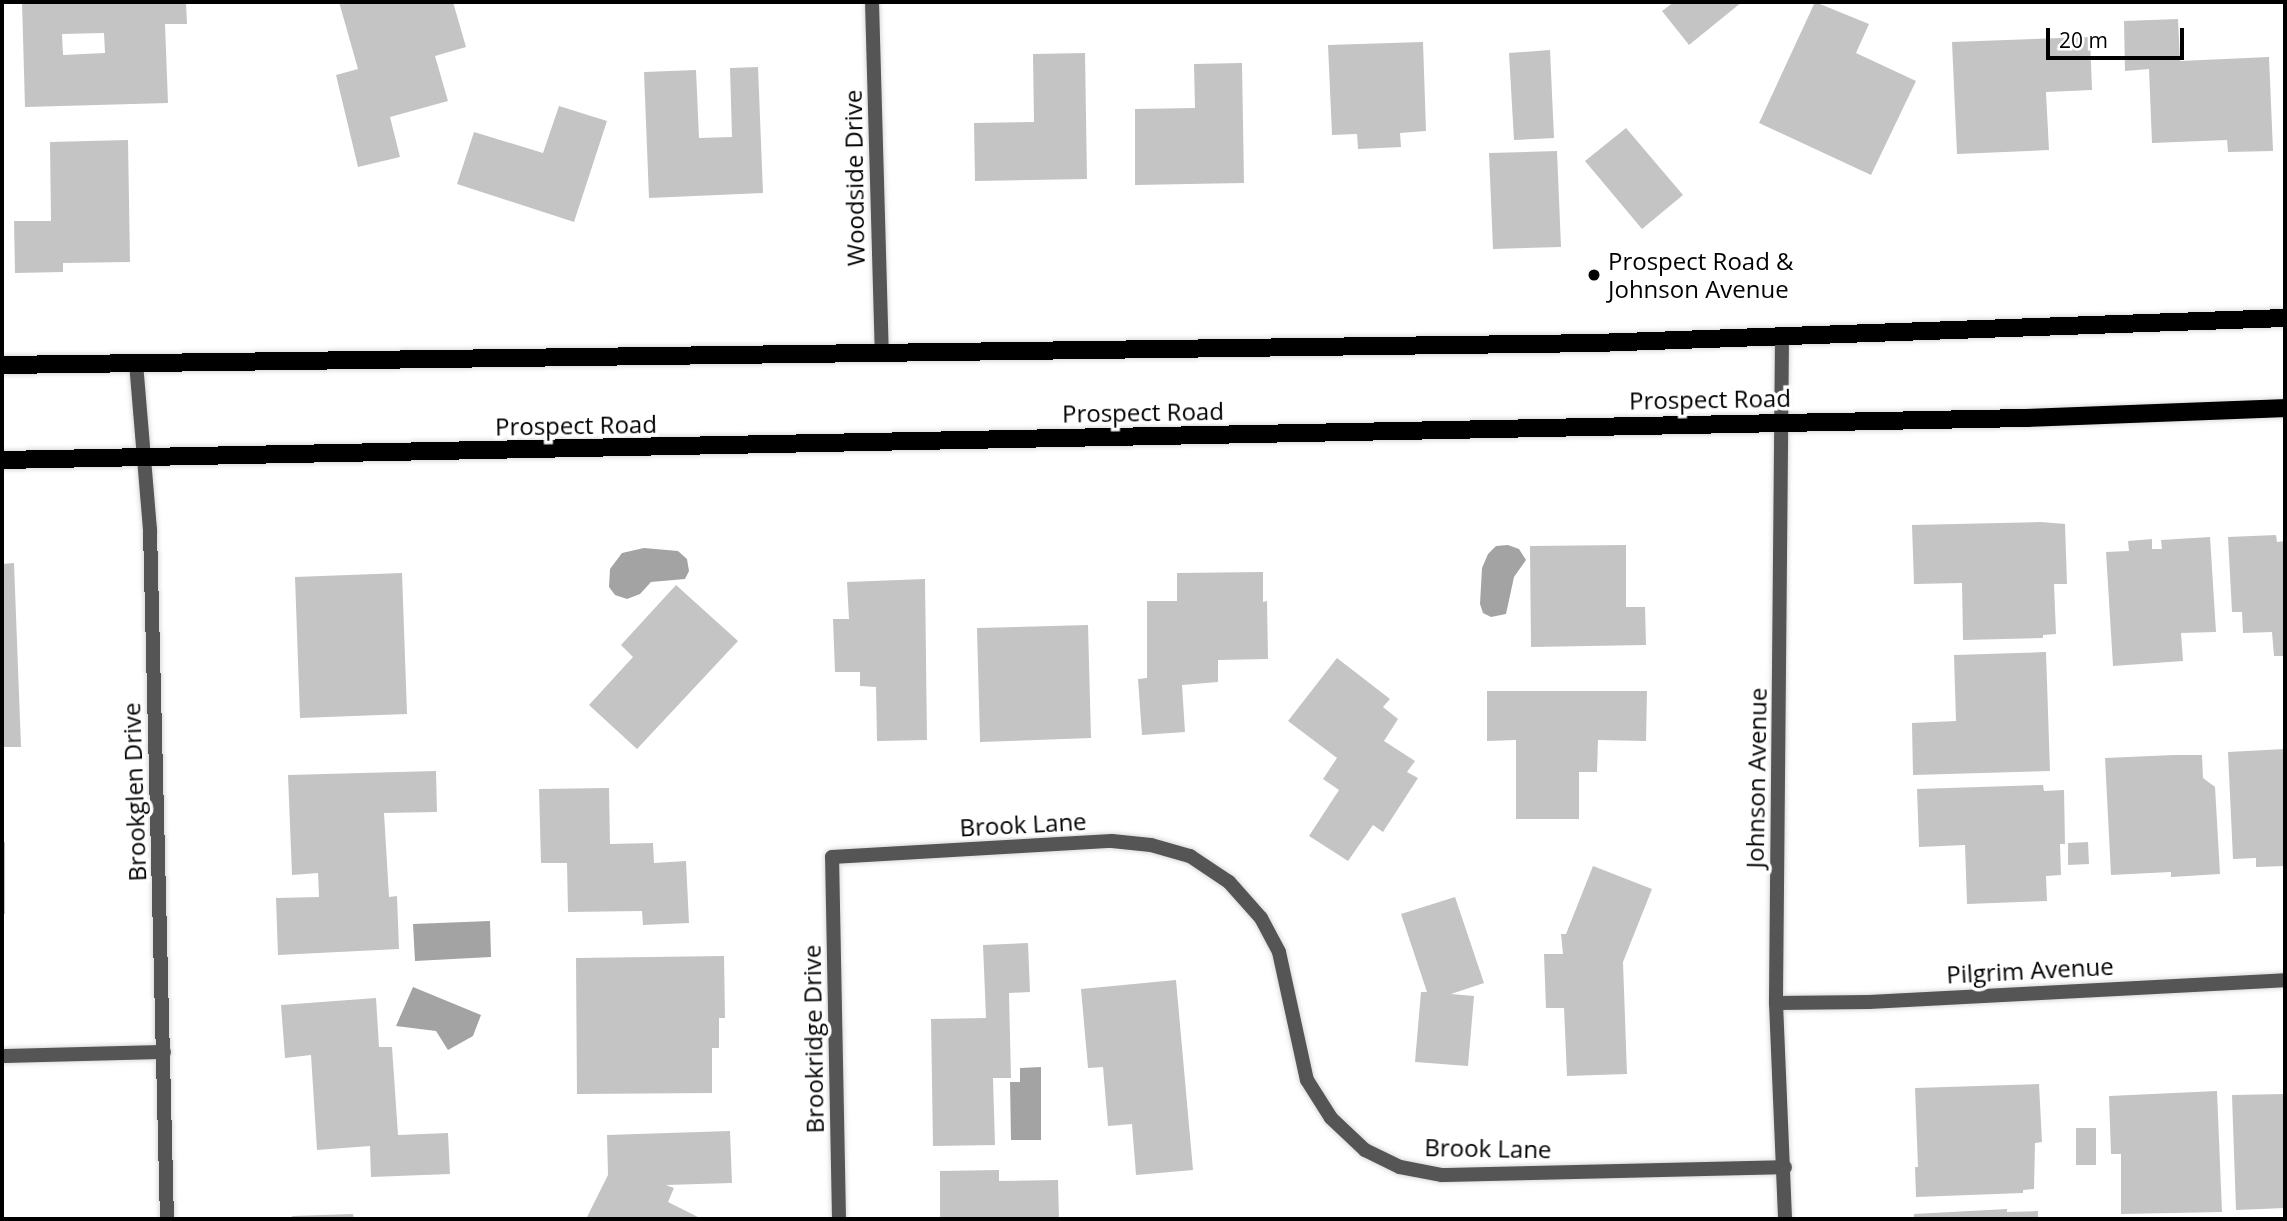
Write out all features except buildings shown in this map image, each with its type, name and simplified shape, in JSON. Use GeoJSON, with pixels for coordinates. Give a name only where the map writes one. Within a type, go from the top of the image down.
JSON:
{"type":"FeatureCollection","features":[{"type":"Feature","properties":{"kind":"main road"},"geometry":{"type":"LineString","coordinates":[[2,365],[1596,343],[2285,318]]}},
{"type":"Feature","properties":{"kind":"main road","name":"Prospect Road"},"geometry":{"type":"LineString","coordinates":[[2,460],[2028,418],[2285,408]]}},
{"type":"Feature","properties":{"kind":"street","name":"Woodside Drive"},"geometry":{"type":"LineString","coordinates":[[872,2],[882,353]]}},
{"type":"Feature","properties":{"kind":"street","name":"Johnson Avenue"},"geometry":{"type":"LineString","coordinates":[[1782,337],[1776,1003],[1785,1219]]}},
{"type":"Feature","properties":{"kind":"street","name":"Brookglen Drive"},"geometry":{"type":"LineString","coordinates":[[136,363],[150,543],[167,1219]]}},
{"type":"Feature","properties":{"kind":"street","name":"Brook Lane"},"geometry":{"type":"LineString","coordinates":[[832,858],[1112,842],[1151,845],[1190,856],[1229,882],[1261,918],[1279,952],[1307,1080],[1331,1118],[1365,1150],[1400,1167],[1442,1175],[1784,1167]]}},
{"type":"Feature","properties":{"kind":"street","name":"Brookridge Drive"},"geometry":{"type":"LineString","coordinates":[[832,858],[839,1219]]}},
{"type":"Feature","properties":{"kind":"street","name":"Pilgrim Avenue"},"geometry":{"type":"LineString","coordinates":[[1776,1003],[1869,1002],[2285,980]]}},
{"type":"Feature","properties":{"kind":"street"},"geometry":{"type":"LineString","coordinates":[[2,1056],[164,1052]]}},
{"type":"Feature","properties":{"kind":"shaded area"},"geometry":{"type":"Polygon","coordinates":[[[1508,545],[1519,549],[1526,560],[1514,577],[1506,614],[1491,617],[1483,613],[1480,604],[1482,568],[1488,554],[1496,546],[1508,545]]]}},
{"type":"Feature","properties":{"kind":"shaded area"},"geometry":{"type":"Polygon","coordinates":[[[644,548],[678,551],[687,559],[689,571],[685,579],[651,582],[640,594],[627,599],[615,595],[609,587],[610,569],[622,553],[644,548]]]}},
{"type":"Feature","properties":{"kind":"shaded area"},"geometry":{"type":"Polygon","coordinates":[[[490,921],[491,957],[415,961],[413,924],[490,921]]]}},
{"type":"Feature","properties":{"kind":"shaded area"},"geometry":{"type":"Polygon","coordinates":[[[413,987],[481,1015],[473,1036],[448,1050],[436,1031],[396,1026],[413,987]]]}},
{"type":"Feature","properties":{"kind":"shaded area"},"geometry":{"type":"Polygon","coordinates":[[[1041,1067],[1041,1140],[1011,1140],[1010,1082],[1020,1082],[1020,1068],[1041,1067]]]}},
{"type":"Feature","properties":{"kind":"place","name":"Prospect Road & Johnson Avenue"},"geometry":{"type":"Point","coordinates":[1594,275]}}]}
